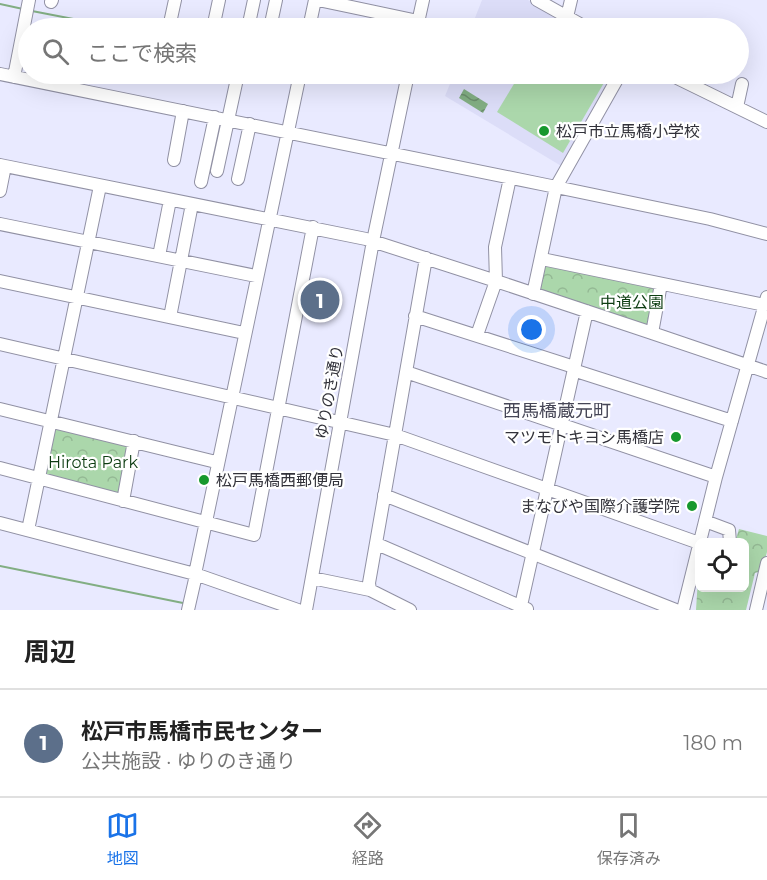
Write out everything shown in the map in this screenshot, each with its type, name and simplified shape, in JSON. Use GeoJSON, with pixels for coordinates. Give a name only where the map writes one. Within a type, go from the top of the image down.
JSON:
{"type":"FeatureCollection","features":[{"type":"Feature","properties":{"kind":"street"},"geometry":{"type":"LineString","coordinates":[[171,18],[175,0]]}},
{"type":"Feature","properties":{"kind":"street"},"geometry":{"type":"LineString","coordinates":[[215,18],[219,0]]}},
{"type":"Feature","properties":{"kind":"street"},"geometry":{"type":"LineString","coordinates":[[250,18],[254,0]]}},
{"type":"Feature","properties":{"kind":"street"},"geometry":{"type":"LineString","coordinates":[[272,18],[276,0]]}},
{"type":"Feature","properties":{"kind":"street"},"geometry":{"type":"LineString","coordinates":[[312,18],[317,0],[390,18]]}},
{"type":"Feature","properties":{"kind":"street"},"geometry":{"type":"LineString","coordinates":[[419,18],[423,0]]}},
{"type":"Feature","properties":{"kind":"street"},"geometry":{"type":"LineString","coordinates":[[537,0],[567,17],[571,0]]}},
{"type":"Feature","properties":{"kind":"street"},"geometry":{"type":"LineString","coordinates":[[14,76],[18,54]]}},
{"type":"Feature","properties":{"kind":"street"},"geometry":{"type":"LineString","coordinates":[[0,74],[18,77]]}},
{"type":"Feature","properties":{"kind":"street"},"geometry":{"type":"LineString","coordinates":[[53,84],[700,217],[767,234]]}},
{"type":"Feature","properties":{"kind":"street"},"geometry":{"type":"LineString","coordinates":[[217,171],[236,84]]}},
{"type":"Feature","properties":{"kind":"street"},"geometry":{"type":"LineString","coordinates":[[188,610],[216,462],[298,84]]}},
{"type":"Feature","properties":{"kind":"street","name":"ゆりのき通り"},"geometry":{"type":"LineString","coordinates":[[306,610],[373,241],[406,84]]}},
{"type":"Feature","properties":{"kind":"street"},"geometry":{"type":"LineString","coordinates":[[533,294],[556,187],[614,84]]}},
{"type":"Feature","properties":{"kind":"street"},"geometry":{"type":"LineString","coordinates":[[690,84],[767,122]]}},
{"type":"Feature","properties":{"kind":"street"},"geometry":{"type":"LineString","coordinates":[[737,107],[742,84]]}},
{"type":"Feature","properties":{"kind":"street"},"geometry":{"type":"LineString","coordinates":[[174,160],[183,111]]}},
{"type":"Feature","properties":{"kind":"street"},"geometry":{"type":"LineString","coordinates":[[201,182],[215,117]]}},
{"type":"Feature","properties":{"kind":"street"},"geometry":{"type":"LineString","coordinates":[[238,179],[250,124]]}},
{"type":"Feature","properties":{"kind":"street"},"geometry":{"type":"LineString","coordinates":[[0,191],[2,165],[373,241],[767,372]]}},
{"type":"Feature","properties":{"kind":"street"},"geometry":{"type":"LineString","coordinates":[[477,335],[496,281],[495,247],[510,178]]}},
{"type":"Feature","properties":{"kind":"street"},"geometry":{"type":"LineString","coordinates":[[28,530],[100,186]]}},
{"type":"Feature","properties":{"kind":"street"},"geometry":{"type":"LineString","coordinates":[[159,256],[170,200]]}},
{"type":"Feature","properties":{"kind":"street"},"geometry":{"type":"LineString","coordinates":[[170,317],[192,204]]}},
{"type":"Feature","properties":{"kind":"street"},"geometry":{"type":"LineString","coordinates":[[0,224],[256,276]]}},
{"type":"Feature","properties":{"kind":"street"},"geometry":{"type":"LineString","coordinates":[[0,468],[254,536],[313,227]]}},
{"type":"Feature","properties":{"kind":"street"},"geometry":{"type":"LineString","coordinates":[[370,590],[384,495],[426,258]]}},
{"type":"Feature","properties":{"kind":"street"},"geometry":{"type":"LineString","coordinates":[[542,259],[662,284],[766,301],[700,538]]}},
{"type":"Feature","properties":{"kind":"street"},"geometry":{"type":"LineString","coordinates":[[0,281],[244,333]]}},
{"type":"Feature","properties":{"kind":"street"},"geometry":{"type":"LineString","coordinates":[[652,333],[662,284]]}},
{"type":"Feature","properties":{"kind":"street"},"geometry":{"type":"LineString","coordinates":[[376,544],[523,609],[533,553],[587,311]]}},
{"type":"Feature","properties":{"kind":"street"},"geometry":{"type":"LineString","coordinates":[[415,316],[732,421]]}},
{"type":"Feature","properties":{"kind":"street"},"geometry":{"type":"LineString","coordinates":[[0,344],[395,435],[695,542]]}},
{"type":"Feature","properties":{"kind":"street"},"geometry":{"type":"LineString","coordinates":[[406,372],[716,477]]}},
{"type":"Feature","properties":{"kind":"street"},"geometry":{"type":"LineString","coordinates":[[0,409],[216,462]]}},
{"type":"Feature","properties":{"kind":"street"},"geometry":{"type":"LineString","coordinates":[[123,501],[134,441]]}},
{"type":"Feature","properties":{"kind":"street"},"geometry":{"type":"LineString","coordinates":[[384,495],[676,610]]}},
{"type":"Feature","properties":{"kind":"street"},"geometry":{"type":"LineString","coordinates":[[705,521],[729,530],[730,538]]}},
{"type":"Feature","properties":{"kind":"street"},"geometry":{"type":"LineString","coordinates":[[0,523],[195,574],[298,610]]}},
{"type":"Feature","properties":{"kind":"street"},"geometry":{"type":"LineString","coordinates":[[756,610],[767,563]]}},
{"type":"Feature","properties":{"kind":"street"},"geometry":{"type":"LineString","coordinates":[[683,610],[695,568]]}},
{"type":"Feature","properties":{"kind":"street"},"geometry":{"type":"LineString","coordinates":[[312,578],[370,590],[410,610]]}},
{"type":"Feature","properties":{"kind":"shaded area"},"geometry":{"type":"Polygon","coordinates":[[[482,0],[528,0],[561,18],[475,18],[482,0]]]}},
{"type":"Feature","properties":{"kind":"shaded area","name":"松戸市立馬橋小学校"},"geometry":{"type":"Polygon","coordinates":[[[450,84],[610,84],[563,167],[445,96],[450,84]]]}},
{"type":"Feature","properties":{"kind":"green space"},"geometry":{"type":"Polygon","coordinates":[[[514,84],[603,84],[563,153],[497,112],[514,84]]]}},
{"type":"Feature","properties":{"kind":"green space","name":"中道公園"},"geometry":{"type":"Polygon","coordinates":[[[546,264],[656,288],[650,324],[645,327],[540,292],[543,266],[546,264]]]}},
{"type":"Feature","properties":{"kind":"green space","name":"Hirota Park"},"geometry":{"type":"Polygon","coordinates":[[[56,426],[129,447],[120,495],[47,478],[43,472],[52,428],[56,426]]]}},
{"type":"Feature","properties":{"kind":"green space"},"geometry":{"type":"Polygon","coordinates":[[[739,529],[767,536],[767,552],[762,571],[755,573],[746,610],[696,610],[697,592],[749,592],[749,538],[736,538],[739,529]]]}},
{"type":"Feature","properties":{"kind":"water"},"geometry":{"type":"Polygon","coordinates":[[[464,89],[488,104],[483,113],[459,98],[464,89]]]}},
{"type":"Feature","properties":{"kind":"waterway"},"geometry":{"type":"LineString","coordinates":[[0,4],[23,9]]}},
{"type":"Feature","properties":{"kind":"waterway"},"geometry":{"type":"LineString","coordinates":[[32,11],[68,18]]}},
{"type":"Feature","properties":{"kind":"waterway"},"geometry":{"type":"LineString","coordinates":[[0,566],[183,603]]}},
{"type":"Feature","properties":{"kind":"place","name":"松戸市立馬橋小学校"},"geometry":{"type":"Point","coordinates":[544,131]}},
{"type":"Feature","properties":{"kind":"place","name":"松戸市馬橋市民センター"},"geometry":{"type":"Point","coordinates":[320,300]}},
{"type":"Feature","properties":{"kind":"place","name":"マツモトキヨシ馬橋店"},"geometry":{"type":"Point","coordinates":[676,437]}},
{"type":"Feature","properties":{"kind":"place","name":"松戸馬橋西郵便局"},"geometry":{"type":"Point","coordinates":[204,480]}},
{"type":"Feature","properties":{"kind":"place","name":"まなびや国際介護学院"},"geometry":{"type":"Point","coordinates":[692,506]}},
{"type":"Feature","properties":{"kind":"district","name":"西馬橋蔵元町"},"geometry":{"type":"Point","coordinates":[557,411]}}]}
